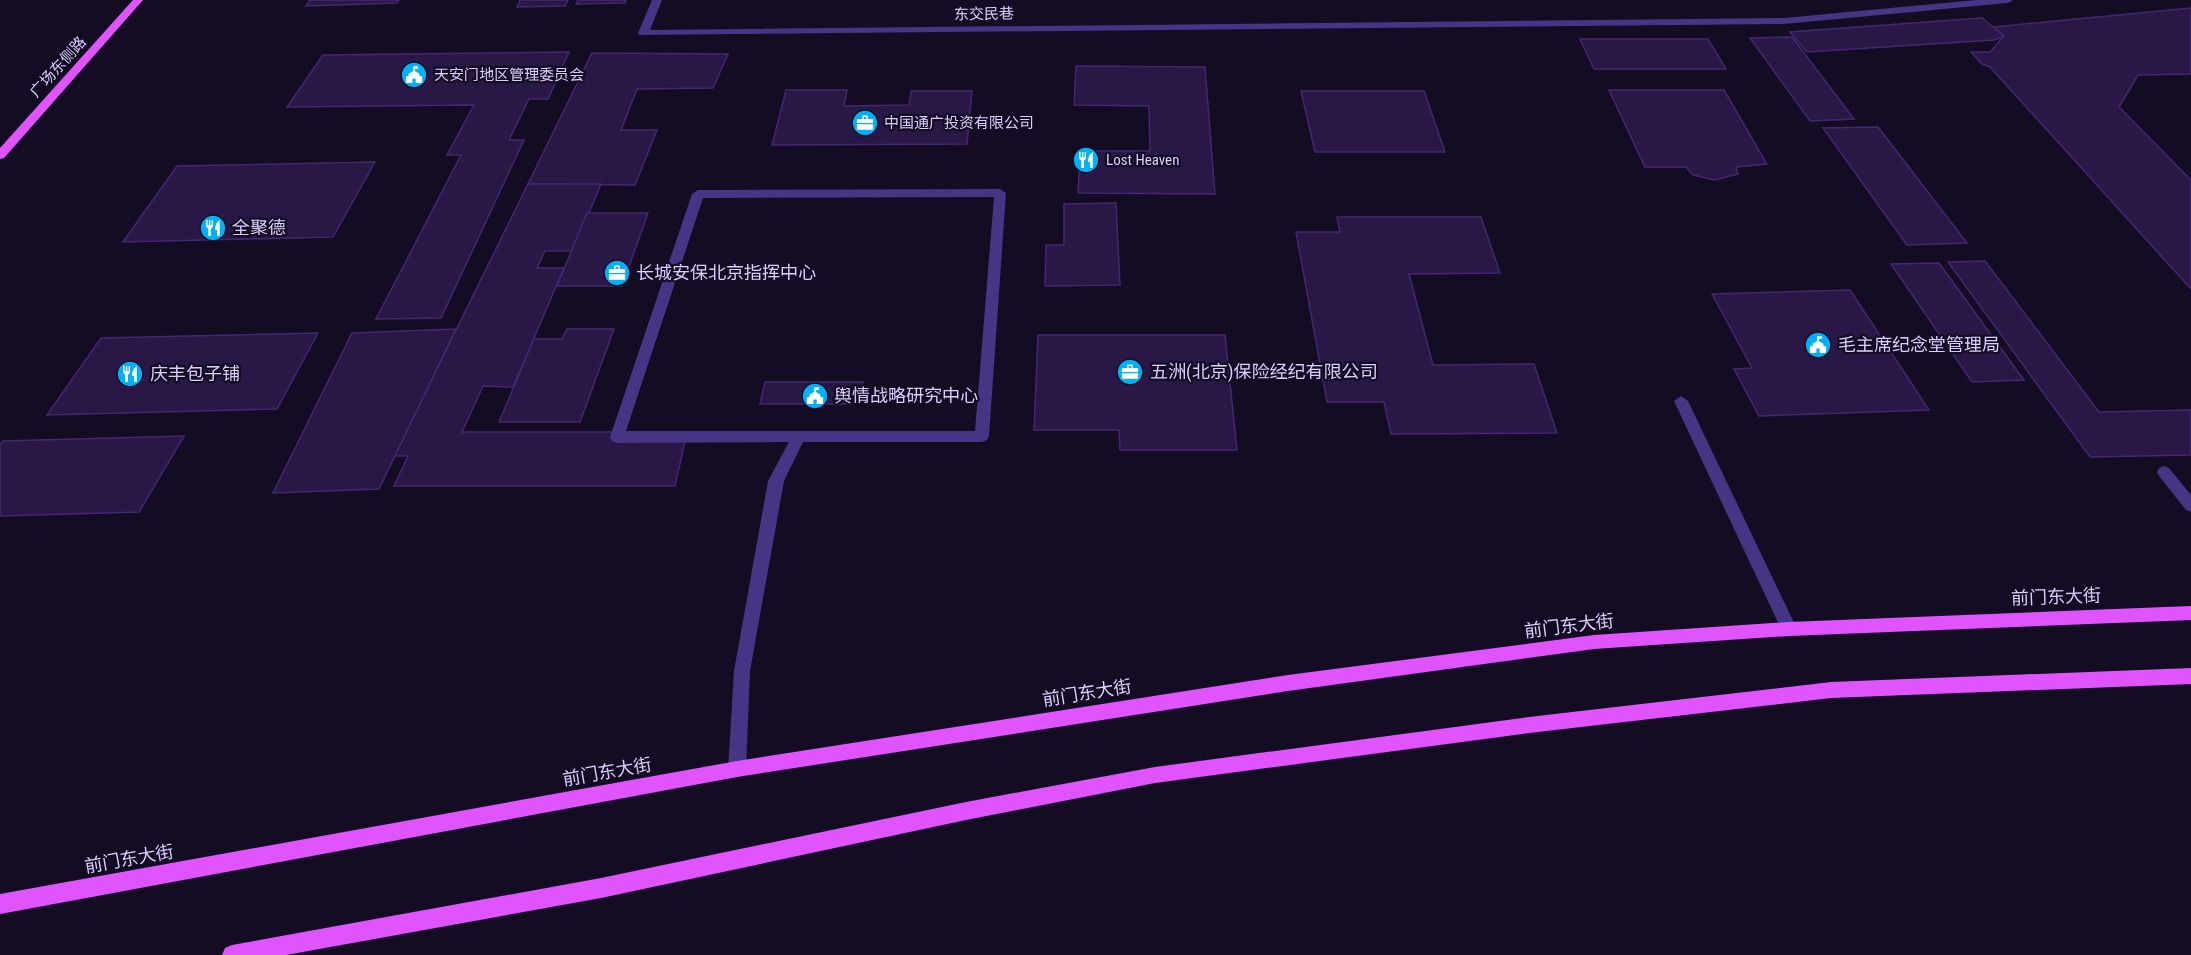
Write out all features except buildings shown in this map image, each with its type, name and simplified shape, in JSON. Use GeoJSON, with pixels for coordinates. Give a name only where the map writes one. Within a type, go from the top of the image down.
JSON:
{"type":"FeatureCollection","features":[{"type":"Feature","properties":{"kind":"main road","name":"广场东侧路"},"geometry":{"type":"LineString","coordinates":[[0,155],[138,0]]}},
{"type":"Feature","properties":{"kind":"main road","name":"前门东大街"},"geometry":{"type":"LineString","coordinates":[[0,904],[737,769],[1312,680],[1594,642],[1789,629],[2191,613]]}},
{"type":"Feature","properties":{"kind":"main road"},"geometry":{"type":"LineString","coordinates":[[232,955],[601,888],[966,811],[1155,775],[1529,725],[1831,690],[2191,676]]}},
{"type":"Feature","properties":{"kind":"street","name":"东交民巷"},"geometry":{"type":"LineString","coordinates":[[657,0],[643,33],[1784,21],[2008,0]]}},
{"type":"Feature","properties":{"kind":"street"},"geometry":{"type":"LineString","coordinates":[[1000,193],[982,436],[800,436],[617,437],[698,194],[1000,193]]}},
{"type":"Feature","properties":{"kind":"street"},"geometry":{"type":"LineString","coordinates":[[1681,401],[1789,629]]}},
{"type":"Feature","properties":{"kind":"street"},"geometry":{"type":"LineString","coordinates":[[737,769],[742,671],[776,481],[800,436]]}},
{"type":"Feature","properties":{"kind":"street"},"geometry":{"type":"LineString","coordinates":[[2164,472],[2191,506]]}},
{"type":"Feature","properties":{"kind":"place","name":"天安门地区管理委员会"},"geometry":{"type":"Point","coordinates":[414,75]}},
{"type":"Feature","properties":{"kind":"place","name":"中国通广投资有限公司"},"geometry":{"type":"Point","coordinates":[865,123]}},
{"type":"Feature","properties":{"kind":"place","name":"Lost Heaven"},"geometry":{"type":"Point","coordinates":[1086,160]}},
{"type":"Feature","properties":{"kind":"place","name":"全聚德"},"geometry":{"type":"Point","coordinates":[213,228]}},
{"type":"Feature","properties":{"kind":"place","name":"长城安保北京指挥中心"},"geometry":{"type":"Point","coordinates":[617,273]}},
{"type":"Feature","properties":{"kind":"place","name":"毛主席纪念堂管理局"},"geometry":{"type":"Point","coordinates":[1818,345]}},
{"type":"Feature","properties":{"kind":"place","name":"五洲(北京)保险经纪有限公司"},"geometry":{"type":"Point","coordinates":[1130,372]}},
{"type":"Feature","properties":{"kind":"place","name":"庆丰包子铺"},"geometry":{"type":"Point","coordinates":[130,374]}},
{"type":"Feature","properties":{"kind":"place","name":"舆情战略研究中心"},"geometry":{"type":"Point","coordinates":[815,396]}}]}
